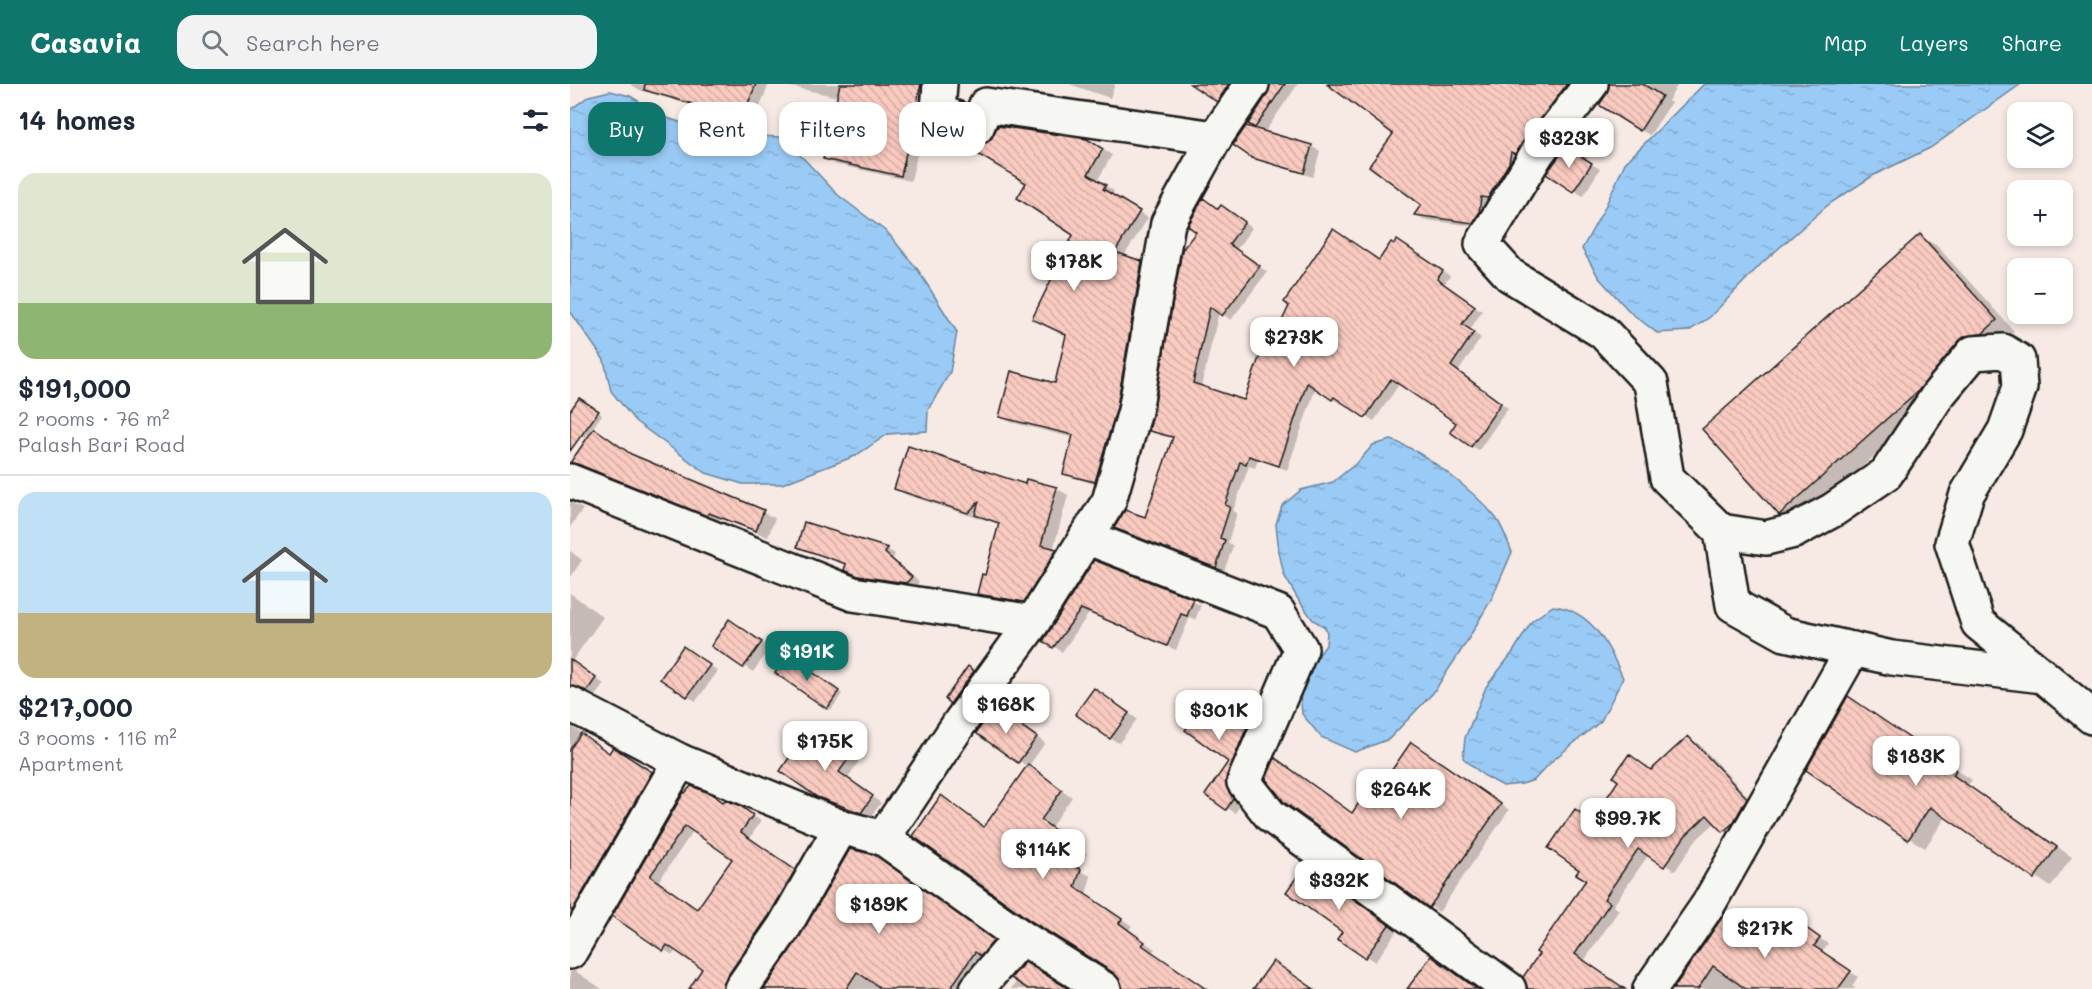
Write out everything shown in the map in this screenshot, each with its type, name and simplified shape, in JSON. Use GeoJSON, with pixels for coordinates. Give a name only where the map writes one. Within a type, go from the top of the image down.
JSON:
{"type":"FeatureCollection","features":[{"type":"Feature","properties":{"kind":"street"},"geometry":{"type":"LineString","coordinates":[[940,84],[938,111],[977,127],[986,105],[1215,138]]}},
{"type":"Feature","properties":{"kind":"street"},"geometry":{"type":"LineString","coordinates":[[883,838],[961,721],[1033,622],[1109,501],[1135,411],[1168,223],[1215,138],[1252,84]]}},
{"type":"Feature","properties":{"kind":"street"},"geometry":{"type":"LineString","coordinates":[[1591,84],[1538,152],[1482,244],[1510,275],[1603,332],[1651,383],[1667,478],[1721,531],[1734,605],[1785,634],[1892,658],[2043,676]]}},
{"type":"Feature","properties":{"kind":"street"},"geometry":{"type":"LineString","coordinates":[[1721,531],[1766,538],[1794,531],[1833,510],[1886,474],[1938,395],[1973,353],[2003,351],[2018,360],[2020,387],[2006,430],[1967,494],[1952,543],[1978,623],[2092,717]]}},
{"type":"Feature","properties":{"kind":"street"},"geometry":{"type":"LineString","coordinates":[[570,481],[853,594],[1033,622]]}},
{"type":"Feature","properties":{"kind":"street"},"geometry":{"type":"LineString","coordinates":[[1086,537],[1278,612],[1301,649],[1244,782],[1271,816],[1509,989]]}},
{"type":"Feature","properties":{"kind":"street"},"geometry":{"type":"LineString","coordinates":[[1650,989],[1708,904],[1853,649]]}},
{"type":"Feature","properties":{"kind":"street"},"geometry":{"type":"LineString","coordinates":[[570,704],[680,761],[841,827],[883,838],[1021,937],[1104,989]]}},
{"type":"Feature","properties":{"kind":"street"},"geometry":{"type":"LineString","coordinates":[[570,952],[680,761]]}},
{"type":"Feature","properties":{"kind":"street"},"geometry":{"type":"LineString","coordinates":[[741,989],[784,927],[841,827]]}},
{"type":"Feature","properties":{"kind":"street"},"geometry":{"type":"LineString","coordinates":[[977,989],[1021,937]]}},
{"type":"Feature","properties":{"kind":"water"},"geometry":{"type":"Polygon","coordinates":[[[1704,84],[2021,84],[1930,148],[1874,175],[1829,204],[1762,263],[1710,317],[1689,331],[1657,333],[1630,312],[1599,278],[1582,249],[1625,163],[1704,84]]]}},
{"type":"Feature","properties":{"kind":"water"},"geometry":{"type":"Polygon","coordinates":[[[610,91],[630,96],[640,102],[588,102],[588,156],[666,156],[666,118],[678,121],[678,156],[767,156],[767,136],[779,137],[779,156],[801,156],[838,195],[888,233],[918,270],[957,332],[950,372],[928,410],[927,431],[888,434],[855,456],[782,484],[743,484],[706,473],[635,421],[611,391],[604,360],[570,311],[570,110],[589,96],[610,91]]]}},
{"type":"Feature","properties":{"kind":"water"},"geometry":{"type":"Polygon","coordinates":[[[1391,440],[1433,462],[1475,496],[1498,522],[1512,552],[1492,598],[1433,693],[1389,739],[1355,752],[1321,737],[1302,714],[1300,691],[1309,669],[1326,645],[1327,633],[1325,627],[1313,620],[1284,575],[1276,524],[1282,506],[1301,490],[1333,482],[1359,461],[1373,445],[1391,440]]]}},
{"type":"Feature","properties":{"kind":"water"},"geometry":{"type":"Polygon","coordinates":[[[1553,606],[1567,609],[1589,622],[1605,642],[1623,678],[1601,721],[1552,761],[1534,780],[1503,786],[1483,775],[1463,758],[1465,738],[1486,687],[1513,652],[1532,621],[1553,606]]]}},
{"type":"Feature","properties":{"kind":"building"},"geometry":{"type":"Polygon","coordinates":[[[645,84],[756,84],[749,102],[686,102],[644,90],[645,84]]]}},
{"type":"Feature","properties":{"kind":"building"},"geometry":{"type":"Polygon","coordinates":[[[840,84],[921,84],[917,102],[899,102],[899,156],[905,156],[901,176],[823,159],[824,156],[887,156],[887,102],[836,102],[840,84]]]}},
{"type":"Feature","properties":{"kind":"building"},"geometry":{"type":"Polygon","coordinates":[[[1190,84],[1229,84],[1217,102],[1190,84]]]}},
{"type":"Feature","properties":{"kind":"building"},"geometry":{"type":"Polygon","coordinates":[[[1270,84],[1285,84],[1255,128],[1248,124],[1267,95],[1270,84]]]}},
{"type":"Feature","properties":{"kind":"building"},"geometry":{"type":"Polygon","coordinates":[[[1327,84],[1567,84],[1515,154],[1511,152],[1509,163],[1488,198],[1481,197],[1479,213],[1473,223],[1414,215],[1421,205],[1369,166],[1393,134],[1327,84]]]}},
{"type":"Feature","properties":{"kind":"building"},"geometry":{"type":"Polygon","coordinates":[[[1609,84],[1643,84],[1662,96],[1640,131],[1599,105],[1606,95],[1609,84]]]}},
{"type":"Feature","properties":{"kind":"building"},"geometry":{"type":"Polygon","coordinates":[[[998,126],[1087,139],[1103,149],[1088,174],[1106,185],[1103,189],[1140,211],[1115,252],[1142,261],[1117,407],[1095,482],[1063,474],[1073,435],[999,417],[1011,371],[1055,383],[1066,335],[1032,319],[1073,235],[1017,198],[1026,183],[981,156],[986,156],[986,142],[998,126]]]}},
{"type":"Feature","properties":{"kind":"building"},"geometry":{"type":"Polygon","coordinates":[[[1246,126],[1312,145],[1304,173],[1252,158],[1233,145],[1246,126]]]}},
{"type":"Feature","properties":{"kind":"building"},"geometry":{"type":"Polygon","coordinates":[[[1566,147],[1592,163],[1573,192],[1546,174],[1566,147]]]}},
{"type":"Feature","properties":{"kind":"building"},"geometry":{"type":"Polygon","coordinates":[[[1203,198],[1218,209],[1221,205],[1245,222],[1229,244],[1260,266],[1222,316],[1210,307],[1193,383],[1244,400],[1264,344],[1270,346],[1289,306],[1284,302],[1333,229],[1379,260],[1391,242],[1394,244],[1397,240],[1443,271],[1437,279],[1475,306],[1462,324],[1474,332],[1451,366],[1501,403],[1471,447],[1450,432],[1456,423],[1391,379],[1365,418],[1334,397],[1332,400],[1307,383],[1279,466],[1249,456],[1246,464],[1240,462],[1225,505],[1230,507],[1220,538],[1225,540],[1216,568],[1114,528],[1125,510],[1145,517],[1173,437],[1149,431],[1182,250],[1196,232],[1188,226],[1203,198]]]}},
{"type":"Feature","properties":{"kind":"building"},"geometry":{"type":"Polygon","coordinates":[[[1920,234],[1997,320],[1982,334],[1965,336],[1959,341],[1919,390],[1779,515],[1702,429],[1920,234]]]}},
{"type":"Feature","properties":{"kind":"building"},"geometry":{"type":"Polygon","coordinates":[[[579,398],[599,411],[570,451],[570,411],[579,398]]]}},
{"type":"Feature","properties":{"kind":"building"},"geometry":{"type":"Polygon","coordinates":[[[594,428],[631,454],[764,510],[756,531],[709,513],[707,516],[570,463],[594,428]]]}},
{"type":"Feature","properties":{"kind":"building"},"geometry":{"type":"Polygon","coordinates":[[[908,446],[1025,484],[1026,479],[1057,487],[1041,545],[1057,549],[1024,602],[977,594],[982,574],[985,575],[999,523],[975,515],[979,501],[968,513],[894,489],[908,446]]]}},
{"type":"Feature","properties":{"kind":"building"},"geometry":{"type":"Polygon","coordinates":[[[804,522],[888,548],[885,553],[912,577],[906,583],[858,576],[844,570],[846,564],[797,547],[804,522]]]}},
{"type":"Feature","properties":{"kind":"building"},"geometry":{"type":"Polygon","coordinates":[[[1094,560],[1194,599],[1187,616],[1181,614],[1167,646],[1081,609],[1053,648],[1043,641],[1094,560]]]}},
{"type":"Feature","properties":{"kind":"building"},"geometry":{"type":"Polygon","coordinates":[[[729,619],[762,642],[743,668],[711,646],[729,619]]]}},
{"type":"Feature","properties":{"kind":"building"},"geometry":{"type":"Polygon","coordinates":[[[683,646],[710,665],[687,697],[660,679],[683,646]]]}},
{"type":"Feature","properties":{"kind":"building"},"geometry":{"type":"Polygon","coordinates":[[[788,655],[839,691],[827,709],[775,673],[788,655]]]}},
{"type":"Feature","properties":{"kind":"building"},"geometry":{"type":"Polygon","coordinates":[[[570,659],[596,678],[587,691],[570,685],[570,659]]]}},
{"type":"Feature","properties":{"kind":"building"},"geometry":{"type":"Polygon","coordinates":[[[968,666],[974,671],[950,704],[945,699],[968,666]]]}},
{"type":"Feature","properties":{"kind":"building"},"geometry":{"type":"Polygon","coordinates":[[[1094,688],[1129,713],[1110,739],[1075,714],[1094,688]]]}},
{"type":"Feature","properties":{"kind":"building"},"geometry":{"type":"Polygon","coordinates":[[[1212,693],[1249,722],[1227,775],[1226,785],[1233,799],[1226,810],[1205,795],[1228,762],[1185,730],[1212,693]]]}},
{"type":"Feature","properties":{"kind":"building"},"geometry":{"type":"Polygon","coordinates":[[[1848,696],[1956,770],[1953,775],[2057,847],[2034,879],[1930,807],[1908,840],[1806,770],[1848,696]]]}},
{"type":"Feature","properties":{"kind":"building"},"geometry":{"type":"Polygon","coordinates":[[[994,707],[1037,737],[1018,763],[976,733],[994,707]]]}},
{"type":"Feature","properties":{"kind":"building"},"geometry":{"type":"Polygon","coordinates":[[[811,726],[851,755],[839,772],[873,796],[861,813],[817,797],[780,771],[811,726]]]}},
{"type":"Feature","properties":{"kind":"building"},"geometry":{"type":"Polygon","coordinates":[[[581,733],[609,753],[613,747],[652,772],[572,911],[570,909],[570,749],[581,733]]]}},
{"type":"Feature","properties":{"kind":"building"},"geometry":{"type":"Polygon","coordinates":[[[1688,736],[1747,798],[1733,823],[1723,832],[1707,815],[1685,836],[1664,867],[1638,849],[1604,899],[1610,903],[1575,954],[1625,989],[1527,989],[1523,977],[1539,954],[1536,952],[1586,880],[1576,874],[1579,870],[1548,848],[1575,809],[1592,820],[1618,781],[1613,777],[1629,754],[1651,770],[1688,736]]]}},
{"type":"Feature","properties":{"kind":"building"},"geometry":{"type":"Polygon","coordinates":[[[1411,742],[1501,804],[1429,908],[1284,802],[1266,779],[1275,758],[1352,813],[1363,797],[1370,802],[1411,742]]]}},
{"type":"Feature","properties":{"kind":"building"},"geometry":{"type":"Polygon","coordinates":[[[1028,764],[1062,790],[1041,820],[1077,846],[1065,863],[1081,869],[1075,887],[1122,919],[1119,923],[1145,942],[1142,945],[1206,989],[1123,989],[1114,973],[1031,921],[913,836],[941,795],[984,827],[1028,764]]]}},
{"type":"Feature","properties":{"kind":"building"},"geometry":{"type":"Polygon","coordinates":[[[691,786],[712,794],[723,802],[725,800],[739,805],[753,815],[741,832],[795,870],[768,917],[726,978],[723,989],[689,989],[702,969],[667,945],[663,951],[612,916],[691,786]],[[685,826],[650,876],[697,909],[732,859],[685,826]]]}},
{"type":"Feature","properties":{"kind":"building"},"geometry":{"type":"Polygon","coordinates":[[[850,849],[875,855],[994,940],[981,956],[975,952],[950,989],[882,989],[857,972],[846,989],[764,989],[800,936],[850,849]]]}},
{"type":"Feature","properties":{"kind":"building"},"geometry":{"type":"Polygon","coordinates":[[[1306,864],[1389,925],[1365,958],[1337,939],[1342,932],[1286,892],[1306,864]]]}},
{"type":"Feature","properties":{"kind":"building"},"geometry":{"type":"Polygon","coordinates":[[[1725,913],[1768,943],[1788,915],[1820,938],[1814,946],[1851,971],[1838,989],[1746,989],[1713,966],[1698,989],[1673,989],[1725,913]]]}},
{"type":"Feature","properties":{"kind":"building"},"geometry":{"type":"Polygon","coordinates":[[[1431,956],[1477,989],[1407,989],[1431,956]]]}},
{"type":"Feature","properties":{"kind":"building"},"geometry":{"type":"Polygon","coordinates":[[[1273,961],[1314,989],[1253,989],[1273,961]]]}},
{"type":"Feature","properties":{"kind":"building"},"geometry":{"type":"Polygon","coordinates":[[[1025,962],[1069,989],[1028,989],[1011,978],[1025,962]]]}}]}
